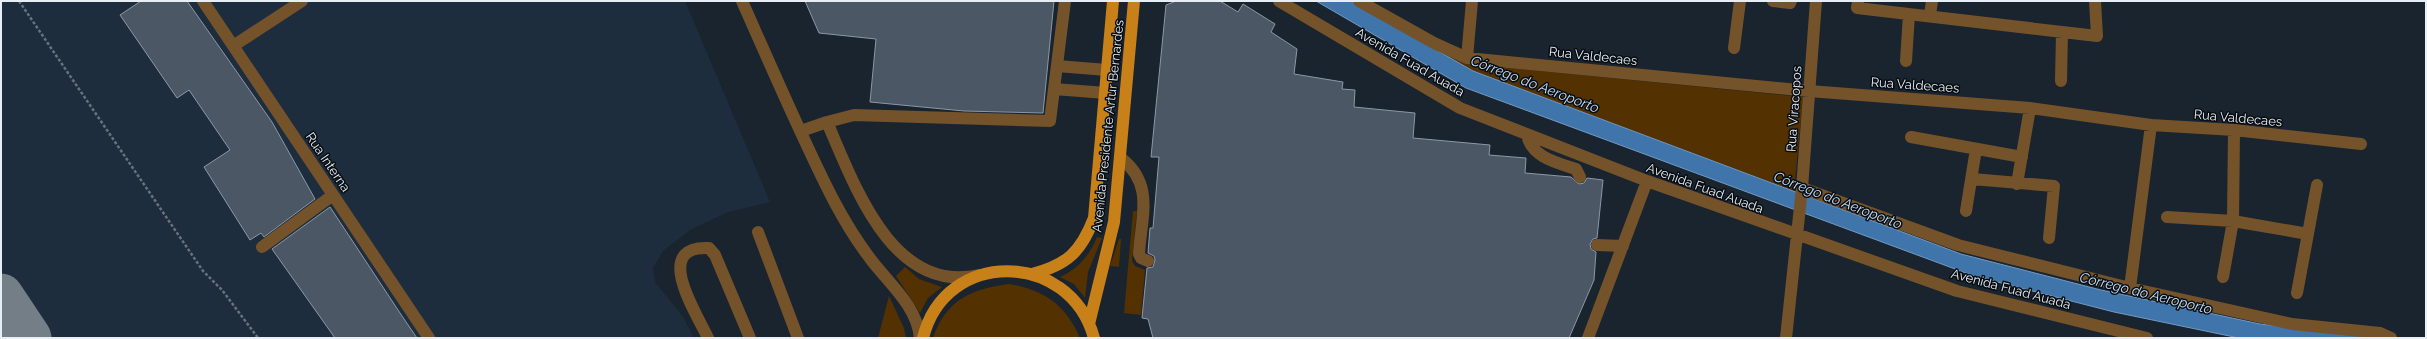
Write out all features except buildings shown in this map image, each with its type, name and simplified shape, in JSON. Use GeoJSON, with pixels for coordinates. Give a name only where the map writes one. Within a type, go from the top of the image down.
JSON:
{"type":"FeatureCollection","features":[{"type":"Feature","properties":{"kind":"main road","name":"Avenida Presidente Artur Bernardes"},"geometry":{"type":"LineString","coordinates":[[1032,274],[1055,267],[1070,258],[1084,243],[1090,230],[1096,206],[1113,1]]}},
{"type":"Feature","properties":{"kind":"main road","name":"Avenida Presidente Artur Bernardes"},"geometry":{"type":"LineString","coordinates":[[1089,324],[1113,227],[1121,158],[1134,1]]}},
{"type":"Feature","properties":{"kind":"main road"},"geometry":{"type":"LineString","coordinates":[[921,338],[930,318],[941,302],[959,286],[980,275],[1003,270],[1032,274],[1050,282],[1066,293],[1079,307],[1089,324],[1094,338]]}},
{"type":"Feature","properties":{"kind":"street","name":"Rua Interna"},"geometry":{"type":"LineString","coordinates":[[203,1],[429,338]]}},
{"type":"Feature","properties":{"kind":"street"},"geometry":{"type":"LineString","coordinates":[[233,46],[302,1]]}},
{"type":"Feature","properties":{"kind":"street"},"geometry":{"type":"LineString","coordinates":[[742,1],[824,182],[850,229],[869,257],[905,300],[916,322],[921,338]]}},
{"type":"Feature","properties":{"kind":"street"},"geometry":{"type":"LineString","coordinates":[[801,131],[854,115],[1050,121],[1065,1]]}},
{"type":"Feature","properties":{"kind":"street","name":"Avenida Fuad Auada"},"geometry":{"type":"LineString","coordinates":[[1279,1],[1460,108],[1647,182],[1957,291],[2147,338]]}},
{"type":"Feature","properties":{"kind":"street"},"geometry":{"type":"LineString","coordinates":[[1360,1],[1434,43],[1468,58],[1472,1]]}},
{"type":"Feature","properties":{"kind":"street"},"geometry":{"type":"LineString","coordinates":[[1734,48],[1740,1]]}},
{"type":"Feature","properties":{"kind":"street"},"geometry":{"type":"LineString","coordinates":[[1773,1],[1790,3],[1790,1]]}},
{"type":"Feature","properties":{"kind":"street","name":"Rua Viracopos"},"geometry":{"type":"LineString","coordinates":[[1786,338],[1802,188],[1816,1]]}},
{"type":"Feature","properties":{"kind":"street"},"geometry":{"type":"LineString","coordinates":[[1858,1],[1857,8],[2097,36],[2095,1]]}},
{"type":"Feature","properties":{"kind":"street"},"geometry":{"type":"LineString","coordinates":[[1930,16],[1932,1]]}},
{"type":"Feature","properties":{"kind":"street"},"geometry":{"type":"LineString","coordinates":[[1906,61],[1909,14]]}},
{"type":"Feature","properties":{"kind":"street"},"geometry":{"type":"LineString","coordinates":[[2061,81],[2062,32]]}},
{"type":"Feature","properties":{"kind":"street","name":"Rua Valdecaes"},"geometry":{"type":"LineString","coordinates":[[1468,58],[1809,92],[2030,108],[2151,125],[2234,130],[2361,144]]}},
{"type":"Feature","properties":{"kind":"street"},"geometry":{"type":"LineString","coordinates":[[1057,66],[1107,70]]}},
{"type":"Feature","properties":{"kind":"street"},"geometry":{"type":"LineString","coordinates":[[1054,89],[1106,93]]}},
{"type":"Feature","properties":{"kind":"street"},"geometry":{"type":"LineString","coordinates":[[2017,184],[2030,108]]}},
{"type":"Feature","properties":{"kind":"street"},"geometry":{"type":"LineString","coordinates":[[827,122],[850,176],[872,219],[905,259],[924,269],[941,275],[962,278],[980,275]]}},
{"type":"Feature","properties":{"kind":"street"},"geometry":{"type":"LineString","coordinates":[[2130,288],[2151,125]]}},
{"type":"Feature","properties":{"kind":"street"},"geometry":{"type":"LineString","coordinates":[[2223,277],[2233,221],[2234,130]]}},
{"type":"Feature","properties":{"kind":"street"},"geometry":{"type":"LineString","coordinates":[[1527,134],[1530,144],[1537,152],[1576,169],[1580,177]]}},
{"type":"Feature","properties":{"kind":"street"},"geometry":{"type":"LineString","coordinates":[[1911,137],[2022,157]]}},
{"type":"Feature","properties":{"kind":"street"},"geometry":{"type":"LineString","coordinates":[[1966,211],[1976,149]]}},
{"type":"Feature","properties":{"kind":"street"},"geometry":{"type":"LineString","coordinates":[[1121,158],[1134,169],[1143,187],[1144,205],[1139,254],[1141,258],[1148,261]]}},
{"type":"Feature","properties":{"kind":"street"},"geometry":{"type":"LineString","coordinates":[[1972,178],[2017,184],[2054,186],[2049,238]]}},
{"type":"Feature","properties":{"kind":"street"},"geometry":{"type":"LineString","coordinates":[[1588,338],[1647,182]]}},
{"type":"Feature","properties":{"kind":"street"},"geometry":{"type":"LineString","coordinates":[[2297,293],[2317,186]]}},
{"type":"Feature","properties":{"kind":"street"},"geometry":{"type":"LineString","coordinates":[[1802,188],[1958,246],[2130,288],[2292,324],[2380,333],[2391,338]]}},
{"type":"Feature","properties":{"kind":"street"},"geometry":{"type":"LineString","coordinates":[[262,247],[333,195]]}},
{"type":"Feature","properties":{"kind":"street"},"geometry":{"type":"LineString","coordinates":[[2167,217],[2233,221],[2308,234]]}},
{"type":"Feature","properties":{"kind":"street"},"geometry":{"type":"LineString","coordinates":[[758,232],[798,338]]}},
{"type":"Feature","properties":{"kind":"street"},"geometry":{"type":"LineString","coordinates":[[1597,245],[1623,246]]}},
{"type":"Feature","properties":{"kind":"street"},"geometry":{"type":"LineString","coordinates":[[708,338],[680,276],[679,265],[690,251],[700,248],[710,248],[715,255],[750,338]]}},
{"type":"Feature","properties":{"kind":"path"},"geometry":{"type":"LineString","coordinates":[[19,1],[203,271],[222,290],[258,338]]}},
{"type":"Feature","properties":{"kind":"shaded area"},"geometry":{"type":"Polygon","coordinates":[[[1,1],[685,1],[770,202],[728,212],[690,230],[663,251],[653,268],[655,282],[683,317],[694,338],[1,338],[1,1]]]}},
{"type":"Feature","properties":{"kind":"shaded area"},"geometry":{"type":"Polygon","coordinates":[[[1351,1],[1355,1],[1477,65],[1803,97],[1794,191],[1473,71],[1351,1]]]}},
{"type":"Feature","properties":{"kind":"shaded area"},"geometry":{"type":"Polygon","coordinates":[[[1133,211],[1137,211],[1132,261],[1135,266],[1145,270],[1141,315],[1124,313],[1133,211]]]}},
{"type":"Feature","properties":{"kind":"shaded area"},"geometry":{"type":"Polygon","coordinates":[[[1097,237],[1102,238],[1088,272],[1085,298],[1074,284],[1060,277],[1078,266],[1083,261],[1091,250],[1097,237]]]}},
{"type":"Feature","properties":{"kind":"shaded area"},"geometry":{"type":"Polygon","coordinates":[[[1119,239],[1121,239],[1119,267],[1110,266],[1119,239]]]}},
{"type":"Feature","properties":{"kind":"shaded area"},"geometry":{"type":"Polygon","coordinates":[[[905,267],[919,279],[942,287],[928,298],[920,313],[896,276],[905,267]]]}},
{"type":"Feature","properties":{"kind":"shaded area"},"geometry":{"type":"Polygon","coordinates":[[[1009,284],[1033,290],[1052,301],[1068,316],[1080,338],[933,338],[938,325],[945,314],[962,299],[983,289],[1009,284]]]}},
{"type":"Feature","properties":{"kind":"shaded area"},"geometry":{"type":"Polygon","coordinates":[[[889,296],[904,328],[906,338],[878,338],[889,296]]]}},
{"type":"Feature","properties":{"kind":"water"},"geometry":{"type":"Polygon","coordinates":[[[1316,1],[1351,1],[1473,71],[1961,254],[2101,290],[2260,324],[2379,338],[2239,338],[2114,312],[1974,276],[1466,88],[1316,1]]]}},
{"type":"Feature","properties":{"kind":"taxiway"},"geometry":{"type":"LineString","coordinates":[[1,296],[29,338]]}},
{"type":"Feature","properties":{"kind":"water label","name":"Córrego do Aeroporto"},"geometry":{"type":"Point","coordinates":[1535,84]}},
{"type":"Feature","properties":{"kind":"water label","name":"Córrego do Aeroporto"},"geometry":{"type":"Point","coordinates":[1838,200]}},
{"type":"Feature","properties":{"kind":"water label","name":"Córrego do Aeroporto"},"geometry":{"type":"Point","coordinates":[2146,293]}}]}
